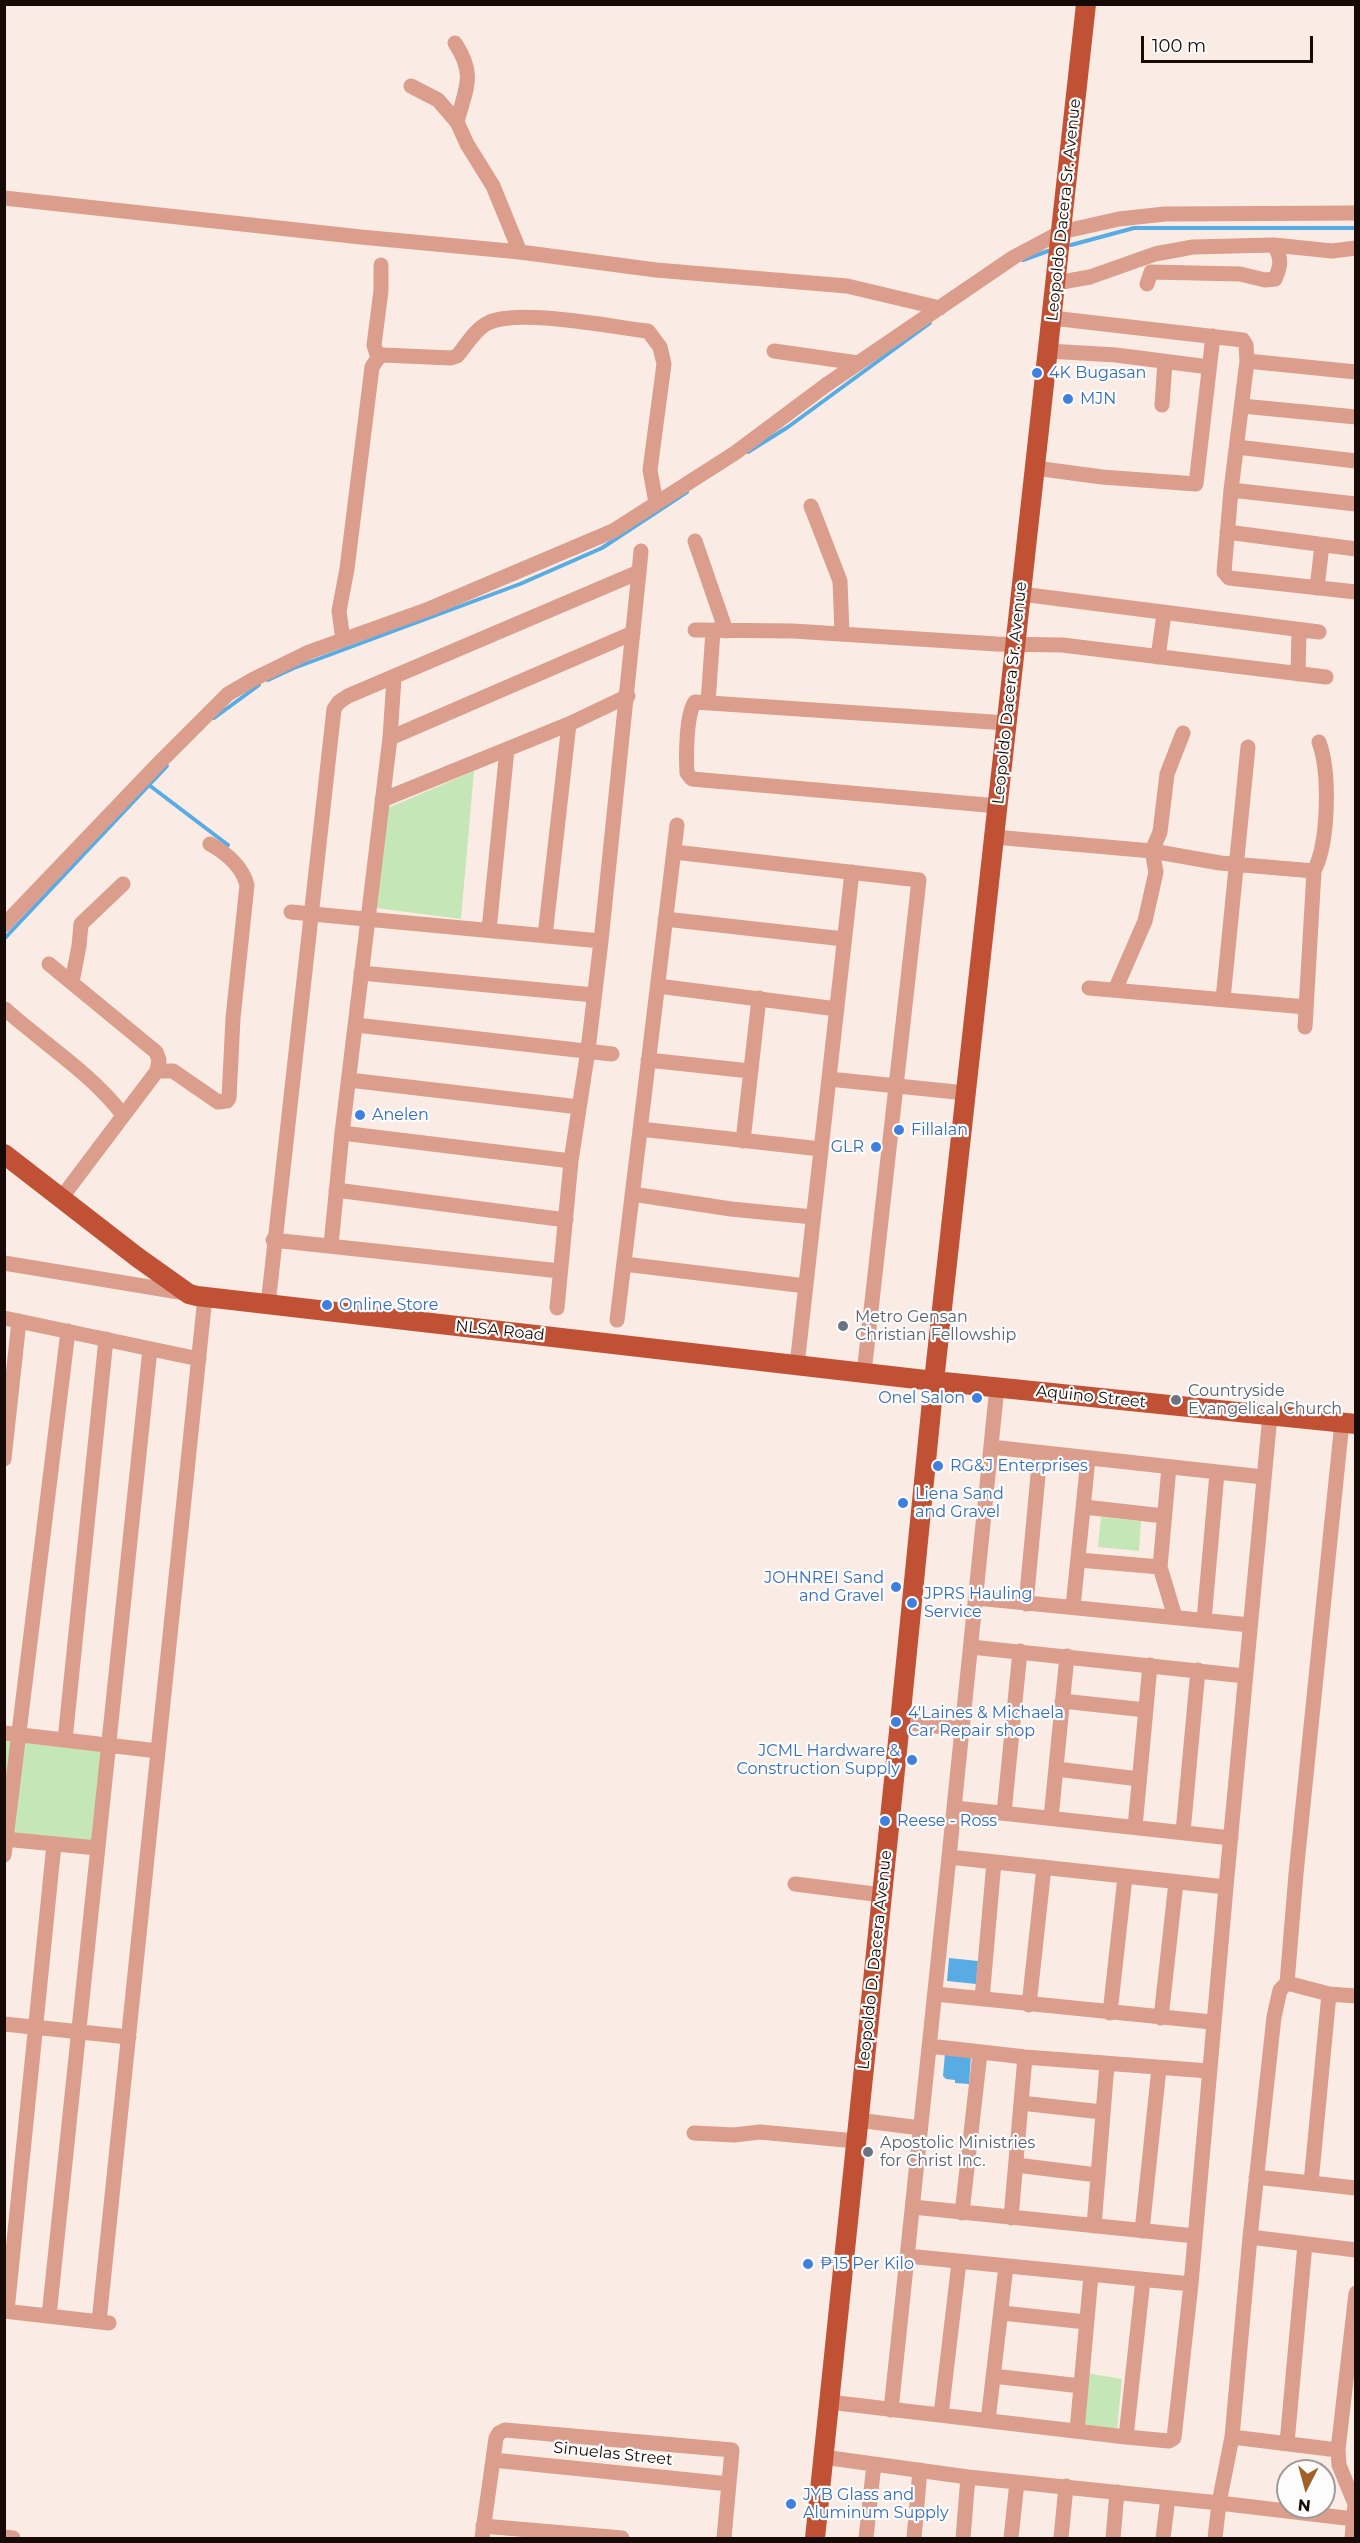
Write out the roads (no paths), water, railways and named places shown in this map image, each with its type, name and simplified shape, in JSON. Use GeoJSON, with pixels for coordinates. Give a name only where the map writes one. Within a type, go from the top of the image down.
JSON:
{"type":"FeatureCollection","features":[{"type":"Feature","properties":{"kind":"main road","name":"Leopoldo Dacera Sr. Avenue"},"geometry":{"type":"LineString","coordinates":[[934,1381],[1086,4]]}},
{"type":"Feature","properties":{"kind":"main road","name":"NLSA Road"},"geometry":{"type":"LineString","coordinates":[[4,1154],[137,1257],[197,1296],[934,1381]]}},
{"type":"Feature","properties":{"kind":"main road","name":"Aquino Street"},"geometry":{"type":"LineString","coordinates":[[934,1381],[1349,1423]]}},
{"type":"Feature","properties":{"kind":"main road","name":"Leopoldo D. Dacera Avenue"},"geometry":{"type":"LineString","coordinates":[[815,2538],[934,1381]]}},
{"type":"Feature","properties":{"kind":"street"},"geometry":{"type":"LineString","coordinates":[[455,43],[466,62],[468,74],[457,122]]}},
{"type":"Feature","properties":{"kind":"street"},"geometry":{"type":"LineString","coordinates":[[411,86],[438,100],[457,122],[493,186],[520,252]]}},
{"type":"Feature","properties":{"kind":"street"},"geometry":{"type":"LineString","coordinates":[[4,198],[520,252],[656,270],[847,286],[940,308]]}},
{"type":"Feature","properties":{"kind":"street"},"geometry":{"type":"LineString","coordinates":[[4,925],[228,694],[279,666],[429,609],[613,531],[759,436],[858,363],[1014,257],[1061,232],[1119,219],[1165,214],[1356,213]]}},
{"type":"Feature","properties":{"kind":"street"},"geometry":{"type":"LineString","coordinates":[[1147,284],[1151,272],[1240,274],[1266,280],[1275,279],[1281,260],[1274,245]]}},
{"type":"Feature","properties":{"kind":"street"},"geometry":{"type":"LineString","coordinates":[[1056,283],[1090,277],[1155,254],[1193,247],[1274,245],[1332,251],[1356,248]]}},
{"type":"Feature","properties":{"kind":"street"},"geometry":{"type":"LineString","coordinates":[[378,358],[374,345],[380,303],[381,265]]}},
{"type":"Feature","properties":{"kind":"street"},"geometry":{"type":"LineString","coordinates":[[1052,318],[1243,340],[1246,345],[1247,361],[1223,568],[1229,578],[1356,592]]}},
{"type":"Feature","properties":{"kind":"street"},"geometry":{"type":"LineString","coordinates":[[343,640],[339,611],[347,569],[372,367],[378,358],[390,354],[451,358],[457,356],[486,323],[507,319],[545,319],[648,331],[660,347],[664,364],[650,470],[656,503]]}},
{"type":"Feature","properties":{"kind":"street"},"geometry":{"type":"LineString","coordinates":[[1035,468],[1102,477],[1196,484],[1213,336]]}},
{"type":"Feature","properties":{"kind":"street"},"geometry":{"type":"LineString","coordinates":[[774,351],[858,363]]}},
{"type":"Feature","properties":{"kind":"street"},"geometry":{"type":"LineString","coordinates":[[1048,351],[1209,367]]}},
{"type":"Feature","properties":{"kind":"street"},"geometry":{"type":"LineString","coordinates":[[1247,361],[1356,372]]}},
{"type":"Feature","properties":{"kind":"street"},"geometry":{"type":"LineString","coordinates":[[1162,405],[1165,362]]}},
{"type":"Feature","properties":{"kind":"street"},"geometry":{"type":"LineString","coordinates":[[1242,406],[1356,417]]}},
{"type":"Feature","properties":{"kind":"street"},"geometry":{"type":"LineString","coordinates":[[1237,447],[1356,461]]}},
{"type":"Feature","properties":{"kind":"street"},"geometry":{"type":"LineString","coordinates":[[1231,490],[1356,504]]}},
{"type":"Feature","properties":{"kind":"street"},"geometry":{"type":"LineString","coordinates":[[811,506],[840,581],[842,633]]}},
{"type":"Feature","properties":{"kind":"street"},"geometry":{"type":"LineString","coordinates":[[1227,532],[1356,549]]}},
{"type":"Feature","properties":{"kind":"street"},"geometry":{"type":"LineString","coordinates":[[695,541],[719,631],[708,703]]}},
{"type":"Feature","properties":{"kind":"street"},"geometry":{"type":"LineString","coordinates":[[1317,588],[1322,545]]}},
{"type":"Feature","properties":{"kind":"street"},"geometry":{"type":"LineString","coordinates":[[557,1308],[571,1161],[588,1050],[601,941],[628,696],[641,551]]}},
{"type":"Feature","properties":{"kind":"street"},"geometry":{"type":"LineString","coordinates":[[267,1305],[334,709],[348,696],[639,572]]}},
{"type":"Feature","properties":{"kind":"street"},"geometry":{"type":"LineString","coordinates":[[1021,594],[1319,632]]}},
{"type":"Feature","properties":{"kind":"street"},"geometry":{"type":"LineString","coordinates":[[1158,657],[1164,614]]}},
{"type":"Feature","properties":{"kind":"street"},"geometry":{"type":"LineString","coordinates":[[695,630],[842,633],[1062,645],[1326,677]]}},
{"type":"Feature","properties":{"kind":"street"},"geometry":{"type":"LineString","coordinates":[[1298,674],[1299,631]]}},
{"type":"Feature","properties":{"kind":"street"},"geometry":{"type":"LineString","coordinates":[[390,738],[633,633]]}},
{"type":"Feature","properties":{"kind":"street"},"geometry":{"type":"LineString","coordinates":[[331,1245],[342,1133],[390,738],[394,678]]}},
{"type":"Feature","properties":{"kind":"street"},"geometry":{"type":"LineString","coordinates":[[382,800],[569,724],[628,696]]}},
{"type":"Feature","properties":{"kind":"street"},"geometry":{"type":"LineString","coordinates":[[998,806],[693,779],[687,773],[692,706],[695,702],[1007,723]]}},
{"type":"Feature","properties":{"kind":"street"},"geometry":{"type":"LineString","coordinates":[[544,936],[569,724]]}},
{"type":"Feature","properties":{"kind":"street"},"geometry":{"type":"LineString","coordinates":[[1115,990],[1145,921],[1156,872],[1152,851],[1160,832],[1167,774],[1183,733]]}},
{"type":"Feature","properties":{"kind":"street"},"geometry":{"type":"LineString","coordinates":[[1305,1027],[1314,871],[1322,846],[1327,788],[1325,758],[1319,742]]}},
{"type":"Feature","properties":{"kind":"street"},"geometry":{"type":"LineString","coordinates":[[1223,999],[1248,747]]}},
{"type":"Feature","properties":{"kind":"street"},"geometry":{"type":"LineString","coordinates":[[489,930],[507,749]]}},
{"type":"Feature","properties":{"kind":"street"},"geometry":{"type":"LineString","coordinates":[[617,1320],[677,825]]}},
{"type":"Feature","properties":{"kind":"street"},"geometry":{"type":"LineString","coordinates":[[994,837],[1152,851],[1235,864],[1314,871]]}},
{"type":"Feature","properties":{"kind":"street"},"geometry":{"type":"LineString","coordinates":[[157,1071],[173,1071],[218,1102],[227,1101],[229,1098],[233,1018],[247,885],[242,873],[227,854],[210,844]]}},
{"type":"Feature","properties":{"kind":"street"},"geometry":{"type":"LineString","coordinates":[[674,852],[919,880],[864,1372]]}},
{"type":"Feature","properties":{"kind":"street"},"geometry":{"type":"LineString","coordinates":[[797,1365],[852,873]]}},
{"type":"Feature","properties":{"kind":"street"},"geometry":{"type":"LineString","coordinates":[[72,982],[80,946],[81,924],[123,884]]}},
{"type":"Feature","properties":{"kind":"street"},"geometry":{"type":"LineString","coordinates":[[291,912],[601,941]]}},
{"type":"Feature","properties":{"kind":"street"},"geometry":{"type":"LineString","coordinates":[[665,919],[844,939]]}},
{"type":"Feature","properties":{"kind":"street"},"geometry":{"type":"LineString","coordinates":[[49,964],[156,1052],[159,1060],[157,1071],[62,1197]]}},
{"type":"Feature","properties":{"kind":"street"},"geometry":{"type":"LineString","coordinates":[[361,973],[594,995]]}},
{"type":"Feature","properties":{"kind":"street"},"geometry":{"type":"LineString","coordinates":[[657,986],[837,1009]]}},
{"type":"Feature","properties":{"kind":"street"},"geometry":{"type":"LineString","coordinates":[[1089,988],[1306,1007]]}},
{"type":"Feature","properties":{"kind":"street"},"geometry":{"type":"LineString","coordinates":[[743,1141],[759,998]]}},
{"type":"Feature","properties":{"kind":"street"},"geometry":{"type":"LineString","coordinates":[[5,1009],[99,1087],[123,1115]]}},
{"type":"Feature","properties":{"kind":"street"},"geometry":{"type":"LineString","coordinates":[[356,1026],[612,1054]]}},
{"type":"Feature","properties":{"kind":"street"},"geometry":{"type":"LineString","coordinates":[[648,1060],[750,1071]]}},
{"type":"Feature","properties":{"kind":"street"},"geometry":{"type":"LineString","coordinates":[[829,1079],[966,1093]]}},
{"type":"Feature","properties":{"kind":"street"},"geometry":{"type":"LineString","coordinates":[[349,1080],[579,1107]]}},
{"type":"Feature","properties":{"kind":"street"},"geometry":{"type":"LineString","coordinates":[[640,1129],[821,1149]]}},
{"type":"Feature","properties":{"kind":"street"},"geometry":{"type":"LineString","coordinates":[[342,1133],[571,1161]]}},
{"type":"Feature","properties":{"kind":"street"},"geometry":{"type":"LineString","coordinates":[[336,1190],[566,1220]]}},
{"type":"Feature","properties":{"kind":"street"},"geometry":{"type":"LineString","coordinates":[[632,1194],[731,1209],[813,1217]]}},
{"type":"Feature","properties":{"kind":"street"},"geometry":{"type":"LineString","coordinates":[[273,1240],[560,1271]]}},
{"type":"Feature","properties":{"kind":"street"},"geometry":{"type":"LineString","coordinates":[[4,1263],[197,1296],[199,1359],[129,2037],[104,2323],[6,2311],[54,1844]]}},
{"type":"Feature","properties":{"kind":"street"},"geometry":{"type":"LineString","coordinates":[[624,1264],[806,1286]]}},
{"type":"Feature","properties":{"kind":"street"},"geometry":{"type":"LineString","coordinates":[[4,1459],[12,1320],[199,1359]]}},
{"type":"Feature","properties":{"kind":"street"},"geometry":{"type":"LineString","coordinates":[[68,1331],[12,1734],[5,1845],[54,1844],[98,1848]]}},
{"type":"Feature","properties":{"kind":"street"},"geometry":{"type":"LineString","coordinates":[[65,1740],[106,1340]]}},
{"type":"Feature","properties":{"kind":"street"},"geometry":{"type":"LineString","coordinates":[[49,2316],[150,1349]]}},
{"type":"Feature","properties":{"kind":"street"},"geometry":{"type":"LineString","coordinates":[[891,2410],[997,1387]]}},
{"type":"Feature","properties":{"kind":"street"},"geometry":{"type":"LineString","coordinates":[[829,2402],[1169,2441],[1175,2434],[1191,2284],[1212,2022],[1270,1415]]}},
{"type":"Feature","properties":{"kind":"street"},"geometry":{"type":"LineString","coordinates":[[1215,2538],[1219,2503],[1232,2437],[1256,2178],[1276,2007],[1280,1990],[1287,1983],[1296,1874],[1349,1423]]}},
{"type":"Feature","properties":{"kind":"street"},"geometry":{"type":"LineString","coordinates":[[991,1448],[1263,1477]]}},
{"type":"Feature","properties":{"kind":"street"},"geometry":{"type":"LineString","coordinates":[[1026,1604],[1040,1454]]}},
{"type":"Feature","properties":{"kind":"street"},"geometry":{"type":"LineString","coordinates":[[1073,1607],[1088,1459]]}},
{"type":"Feature","properties":{"kind":"street"},"geometry":{"type":"LineString","coordinates":[[1169,1467],[1160,1567],[1175,1617]]}},
{"type":"Feature","properties":{"kind":"street"},"geometry":{"type":"LineString","coordinates":[[1204,1620],[1217,1473]]}},
{"type":"Feature","properties":{"kind":"street"},"geometry":{"type":"LineString","coordinates":[[1084,1507],[1164,1516]]}},
{"type":"Feature","properties":{"kind":"street"},"geometry":{"type":"LineString","coordinates":[[1079,1560],[1160,1567]]}},
{"type":"Feature","properties":{"kind":"street"},"geometry":{"type":"LineString","coordinates":[[976,1598],[1250,1625]]}},
{"type":"Feature","properties":{"kind":"street"},"geometry":{"type":"LineString","coordinates":[[971,1647],[1245,1676]]}},
{"type":"Feature","properties":{"kind":"street"},"geometry":{"type":"LineString","coordinates":[[1005,1813],[1020,1651]]}},
{"type":"Feature","properties":{"kind":"street"},"geometry":{"type":"LineString","coordinates":[[1051,1818],[1067,1656]]}},
{"type":"Feature","properties":{"kind":"street"},"geometry":{"type":"LineString","coordinates":[[1135,1827],[1150,1665]]}},
{"type":"Feature","properties":{"kind":"street"},"geometry":{"type":"LineString","coordinates":[[1183,1832],[1198,1670]]}},
{"type":"Feature","properties":{"kind":"street"},"geometry":{"type":"LineString","coordinates":[[1062,1701],[1146,1710]]}},
{"type":"Feature","properties":{"kind":"street"},"geometry":{"type":"LineString","coordinates":[[900,1722],[962,1729]]}},
{"type":"Feature","properties":{"kind":"street"},"geometry":{"type":"LineString","coordinates":[[12,1734],[158,1751]]}},
{"type":"Feature","properties":{"kind":"street"},"geometry":{"type":"LineString","coordinates":[[1056,1769],[1139,1779]]}},
{"type":"Feature","properties":{"kind":"street"},"geometry":{"type":"LineString","coordinates":[[955,1808],[1231,1838]]}},
{"type":"Feature","properties":{"kind":"street"},"geometry":{"type":"LineString","coordinates":[[949,1857],[1226,1887]]}},
{"type":"Feature","properties":{"kind":"street"},"geometry":{"type":"LineString","coordinates":[[982,1999],[994,1862]]}},
{"type":"Feature","properties":{"kind":"street"},"geometry":{"type":"LineString","coordinates":[[1029,2005],[1044,1867]]}},
{"type":"Feature","properties":{"kind":"street"},"geometry":{"type":"LineString","coordinates":[[1110,2013],[1125,1877]]}},
{"type":"Feature","properties":{"kind":"street"},"geometry":{"type":"LineString","coordinates":[[1161,2018],[1176,1882]]}},
{"type":"Feature","properties":{"kind":"street"},"geometry":{"type":"LineString","coordinates":[[795,1884],[882,1895]]}},
{"type":"Feature","properties":{"kind":"street"},"geometry":{"type":"LineString","coordinates":[[1287,1983],[1329,1994],[1356,1996]]}},
{"type":"Feature","properties":{"kind":"street"},"geometry":{"type":"LineString","coordinates":[[935,1994],[1212,2022]]}},
{"type":"Feature","properties":{"kind":"street"},"geometry":{"type":"LineString","coordinates":[[1311,2183],[1329,1994]]}},
{"type":"Feature","properties":{"kind":"street"},"geometry":{"type":"LineString","coordinates":[[4,2024],[129,2037]]}},
{"type":"Feature","properties":{"kind":"street"},"geometry":{"type":"LineString","coordinates":[[929,2046],[980,2053],[1209,2071]]}},
{"type":"Feature","properties":{"kind":"street"},"geometry":{"type":"LineString","coordinates":[[962,2213],[980,2053]]}},
{"type":"Feature","properties":{"kind":"street"},"geometry":{"type":"LineString","coordinates":[[1011,2218],[1025,2057]]}},
{"type":"Feature","properties":{"kind":"street"},"geometry":{"type":"LineString","coordinates":[[1094,2226],[1107,2064]]}},
{"type":"Feature","properties":{"kind":"street"},"geometry":{"type":"LineString","coordinates":[[1142,2231],[1159,2068]]}},
{"type":"Feature","properties":{"kind":"street"},"geometry":{"type":"LineString","coordinates":[[1021,2103],[1102,2112]]}},
{"type":"Feature","properties":{"kind":"street"},"geometry":{"type":"LineString","coordinates":[[858,2120],[920,2128]]}},
{"type":"Feature","properties":{"kind":"street"},"geometry":{"type":"LineString","coordinates":[[694,2133],[734,2135],[760,2132],[856,2141]]}},
{"type":"Feature","properties":{"kind":"street"},"geometry":{"type":"LineString","coordinates":[[1016,2165],[1097,2175]]}},
{"type":"Feature","properties":{"kind":"street"},"geometry":{"type":"LineString","coordinates":[[1256,2178],[1356,2188]]}},
{"type":"Feature","properties":{"kind":"street"},"geometry":{"type":"LineString","coordinates":[[913,2207],[1195,2236]]}},
{"type":"Feature","properties":{"kind":"street"},"geometry":{"type":"LineString","coordinates":[[1250,2237],[1356,2250]]}},
{"type":"Feature","properties":{"kind":"street"},"geometry":{"type":"LineString","coordinates":[[1287,2443],[1305,2244]]}},
{"type":"Feature","properties":{"kind":"street"},"geometry":{"type":"LineString","coordinates":[[907,2256],[1191,2284]]}},
{"type":"Feature","properties":{"kind":"street"},"geometry":{"type":"LineString","coordinates":[[941,2415],[959,2262]]}},
{"type":"Feature","properties":{"kind":"street"},"geometry":{"type":"LineString","coordinates":[[988,2421],[1006,2265]]}},
{"type":"Feature","properties":{"kind":"street"},"geometry":{"type":"LineString","coordinates":[[1077,2431],[1091,2275]]}},
{"type":"Feature","properties":{"kind":"street"},"geometry":{"type":"LineString","coordinates":[[1126,2437],[1143,2280]]}},
{"type":"Feature","properties":{"kind":"street"},"geometry":{"type":"LineString","coordinates":[[823,2457],[1017,2482],[1219,2503],[1353,2528],[1355,2504],[1339,2465],[1338,2450],[1356,2293]]}},
{"type":"Feature","properties":{"kind":"street"},"geometry":{"type":"LineString","coordinates":[[1002,2313],[1086,2322]]}},
{"type":"Feature","properties":{"kind":"street"},"geometry":{"type":"LineString","coordinates":[[993,2376],[1081,2386]]}},
{"type":"Feature","properties":{"kind":"street"},"geometry":{"type":"LineString","coordinates":[[622,2538],[483,2532],[497,2434],[505,2430],[732,2450],[724,2538]]}},
{"type":"Feature","properties":{"kind":"street"},"geometry":{"type":"LineString","coordinates":[[1232,2437],[1338,2450]]}},
{"type":"Feature","properties":{"kind":"street","name":"Sinuelas Street"},"geometry":{"type":"LineString","coordinates":[[493,2460],[729,2484]]}},
{"type":"Feature","properties":{"kind":"street"},"geometry":{"type":"LineString","coordinates":[[866,2538],[874,2464]]}},
{"type":"Feature","properties":{"kind":"street"},"geometry":{"type":"LineString","coordinates":[[914,2538],[920,2470]]}},
{"type":"Feature","properties":{"kind":"street"},"geometry":{"type":"LineString","coordinates":[[963,2538],[968,2476]]}},
{"type":"Feature","properties":{"kind":"street"},"geometry":{"type":"LineString","coordinates":[[1011,2538],[1017,2482]]}},
{"type":"Feature","properties":{"kind":"street"},"geometry":{"type":"LineString","coordinates":[[1060,2538],[1066,2486]]}},
{"type":"Feature","properties":{"kind":"street"},"geometry":{"type":"LineString","coordinates":[[1113,2538],[1117,2492]]}},
{"type":"Feature","properties":{"kind":"street"},"geometry":{"type":"LineString","coordinates":[[1163,2538],[1168,2498]]}},
{"type":"Feature","properties":{"kind":"street"},"geometry":{"type":"LineString","coordinates":[[4,2537],[14,2538]]}},
{"type":"Feature","properties":{"kind":"water"},"geometry":{"type":"Polygon","coordinates":[[[949,1958],[978,1961],[976,1984],[947,1981],[949,1958]]]}},
{"type":"Feature","properties":{"kind":"water"},"geometry":{"type":"Polygon","coordinates":[[[945,2053],[971,2056],[969,2084],[955,2083],[955,2080],[946,2079],[943,2076],[945,2053]]]}},
{"type":"Feature","properties":{"kind":"waterway"},"geometry":{"type":"LineString","coordinates":[[1071,245],[1134,228],[1356,228]]}},
{"type":"Feature","properties":{"kind":"waterway"},"geometry":{"type":"LineString","coordinates":[[1023,260],[1048,251]]}},
{"type":"Feature","properties":{"kind":"waterway"},"geometry":{"type":"LineString","coordinates":[[748,452],[788,427],[930,323]]}},
{"type":"Feature","properties":{"kind":"waterway"},"geometry":{"type":"LineString","coordinates":[[268,680],[294,668],[520,584],[602,548],[687,492]]}},
{"type":"Feature","properties":{"kind":"waterway"},"geometry":{"type":"LineString","coordinates":[[214,718],[259,685]]}},
{"type":"Feature","properties":{"kind":"waterway"},"geometry":{"type":"LineString","coordinates":[[4,939],[167,766]]}},
{"type":"Feature","properties":{"kind":"waterway"},"geometry":{"type":"LineString","coordinates":[[149,785],[228,845]]}},
{"type":"Feature","properties":{"kind":"place","name":"4K Bugasan"},"geometry":{"type":"Point","coordinates":[1037,373]}},
{"type":"Feature","properties":{"kind":"place","name":"MJN"},"geometry":{"type":"Point","coordinates":[1068,399]}},
{"type":"Feature","properties":{"kind":"place","name":"Anelen"},"geometry":{"type":"Point","coordinates":[360,1115]}},
{"type":"Feature","properties":{"kind":"place","name":"Fillalan"},"geometry":{"type":"Point","coordinates":[899,1130]}},
{"type":"Feature","properties":{"kind":"place","name":"GLR"},"geometry":{"type":"Point","coordinates":[876,1147]}},
{"type":"Feature","properties":{"kind":"place","name":"Online Store"},"geometry":{"type":"Point","coordinates":[327,1305]}},
{"type":"Feature","properties":{"kind":"place","name":"Metro Gensan Christian Fellowship"},"geometry":{"type":"Point","coordinates":[843,1326]}},
{"type":"Feature","properties":{"kind":"place","name":"Onel Salon"},"geometry":{"type":"Point","coordinates":[977,1398]}},
{"type":"Feature","properties":{"kind":"place","name":"Countryside Evangelical Church"},"geometry":{"type":"Point","coordinates":[1176,1400]}},
{"type":"Feature","properties":{"kind":"place","name":"RG&J Enterprises"},"geometry":{"type":"Point","coordinates":[938,1466]}},
{"type":"Feature","properties":{"kind":"place","name":"Liena Sand and Gravel"},"geometry":{"type":"Point","coordinates":[903,1503]}},
{"type":"Feature","properties":{"kind":"place","name":"JOHNREI Sand and Gravel"},"geometry":{"type":"Point","coordinates":[896,1587]}},
{"type":"Feature","properties":{"kind":"place","name":"JPRS Hauling Service"},"geometry":{"type":"Point","coordinates":[912,1603]}},
{"type":"Feature","properties":{"kind":"place","name":"4'Laines & Michaela Car Repair shop"},"geometry":{"type":"Point","coordinates":[896,1722]}},
{"type":"Feature","properties":{"kind":"place","name":"JCML Hardware & Construction Supply"},"geometry":{"type":"Point","coordinates":[912,1760]}},
{"type":"Feature","properties":{"kind":"place","name":"Reese - Ross"},"geometry":{"type":"Point","coordinates":[885,1821]}},
{"type":"Feature","properties":{"kind":"place","name":"Apostolic Ministries for Christ Inc."},"geometry":{"type":"Point","coordinates":[868,2152]}},
{"type":"Feature","properties":{"kind":"place","name":"₱15 Per Kilo"},"geometry":{"type":"Point","coordinates":[808,2264]}},
{"type":"Feature","properties":{"kind":"place","name":"JYB Glass and Aluminum Supply"},"geometry":{"type":"Point","coordinates":[791,2504]}}]}
